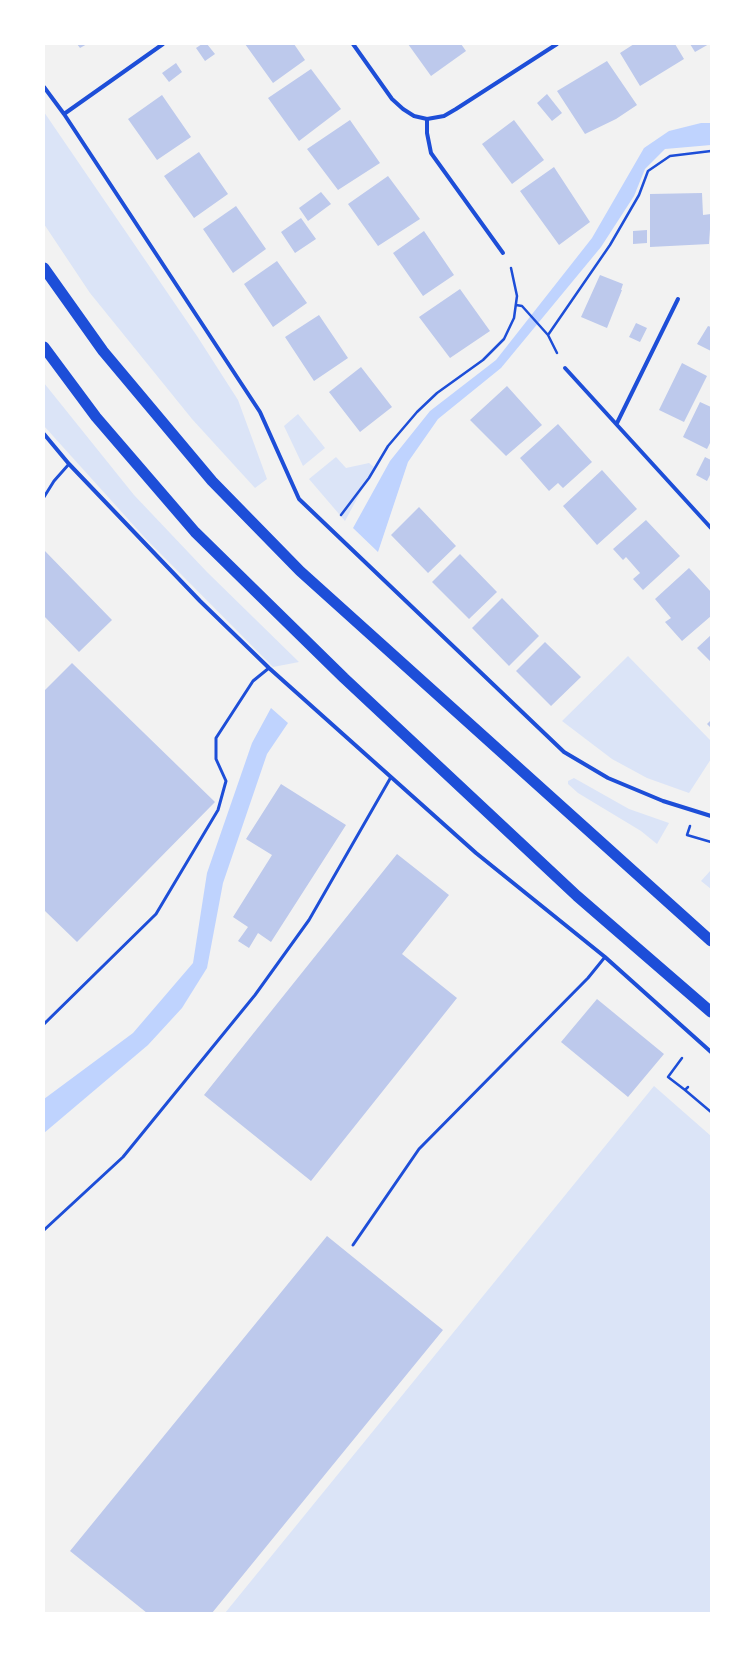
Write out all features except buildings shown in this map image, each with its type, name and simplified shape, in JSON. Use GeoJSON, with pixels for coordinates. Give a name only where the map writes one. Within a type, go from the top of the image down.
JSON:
{"type":"FeatureCollection","features":[{"type":"Feature","properties":{"kind":"highway"},"geometry":{"type":"LineString","coordinates":[[44,268],[103,351],[212,481],[300,571],[711,941]]}},
{"type":"Feature","properties":{"kind":"highway"},"geometry":{"type":"LineString","coordinates":[[44,347],[96,417],[195,532],[344,678],[577,896],[711,1012]]}},
{"type":"Feature","properties":{"kind":"street"},"geometry":{"type":"LineString","coordinates":[[64,114],[163,44]]}},
{"type":"Feature","properties":{"kind":"street"},"geometry":{"type":"LineString","coordinates":[[353,44],[392,99],[403,110],[414,116],[427,119],[444,116],[557,44]]}},
{"type":"Feature","properties":{"kind":"street"},"geometry":{"type":"LineString","coordinates":[[44,87],[64,114],[260,412],[299,499],[564,752],[608,778],[664,801],[711,816]]}},
{"type":"Feature","properties":{"kind":"street"},"geometry":{"type":"LineString","coordinates":[[427,119],[431,153],[503,253]]}},
{"type":"Feature","properties":{"kind":"street"},"geometry":{"type":"LineString","coordinates":[[617,423],[678,299]]}},
{"type":"Feature","properties":{"kind":"street"},"geometry":{"type":"LineString","coordinates":[[565,368],[617,423],[711,528]]}},
{"type":"Feature","properties":{"kind":"street"},"geometry":{"type":"LineString","coordinates":[[44,434],[69,464],[200,601],[269,668],[476,853],[605,957],[711,1052]]}},
{"type":"Feature","properties":{"kind":"lane"},"geometry":{"type":"LineString","coordinates":[[44,496],[54,481],[69,464]]}},
{"type":"Feature","properties":{"kind":"lane"},"geometry":{"type":"LineString","coordinates":[[44,1024],[156,914],[218,810],[226,781],[216,759],[216,738],[253,681],[269,668]]}},
{"type":"Feature","properties":{"kind":"lane"},"geometry":{"type":"LineString","coordinates":[[44,1230],[123,1157],[255,995],[309,920],[390,777]]}},
{"type":"Feature","properties":{"kind":"lane"},"geometry":{"type":"LineString","coordinates":[[353,1245],[418,1149],[588,978],[605,957]]}},
{"type":"Feature","properties":{"kind":"path"},"geometry":{"type":"LineString","coordinates":[[548,335],[610,245],[639,195],[648,171],[670,156],[711,151]]}},
{"type":"Feature","properties":{"kind":"path"},"geometry":{"type":"LineString","coordinates":[[330,530],[368,478],[388,446],[417,412],[437,393],[482,360],[504,339],[514,318],[516,292],[512,270],[503,253]]}},
{"type":"Feature","properties":{"kind":"path"},"geometry":{"type":"LineString","coordinates":[[516,304],[522,306],[548,335],[565,368]]}},
{"type":"Feature","properties":{"kind":"path"},"geometry":{"type":"LineString","coordinates":[[708,841],[711,846]]}},
{"type":"Feature","properties":{"kind":"path"},"geometry":{"type":"LineString","coordinates":[[682,1058],[668,1076],[711,1112]]}},
{"type":"Feature","properties":{"kind":"path"},"geometry":{"type":"LineString","coordinates":[[685,1090],[688,1087]]}},
{"type":"Feature","properties":{"kind":"shaded area"},"geometry":{"type":"Polygon","coordinates":[[[44,112],[197,336],[238,400],[267,479],[255,488],[192,419],[90,293],[44,224],[44,112]]]}},
{"type":"Feature","properties":{"kind":"shaded area"},"geometry":{"type":"Polygon","coordinates":[[[44,383],[134,495],[207,572],[299,662],[273,667],[146,539],[44,426],[44,383]]]}},
{"type":"Feature","properties":{"kind":"shaded area"},"geometry":{"type":"Polygon","coordinates":[[[298,414],[325,448],[303,466],[284,426],[298,414]]]}},
{"type":"Feature","properties":{"kind":"shaded area"},"geometry":{"type":"Polygon","coordinates":[[[336,457],[346,468],[369,463],[374,467],[345,521],[309,479],[336,457]]]}},
{"type":"Feature","properties":{"kind":"shaded area"},"geometry":{"type":"Polygon","coordinates":[[[628,656],[711,741],[711,759],[689,793],[647,778],[612,759],[562,721],[628,656]]]}},
{"type":"Feature","properties":{"kind":"shaded area"},"geometry":{"type":"Polygon","coordinates":[[[574,778],[629,809],[669,823],[657,844],[641,831],[578,793],[568,784],[568,781],[574,778]]]}},
{"type":"Feature","properties":{"kind":"shaded area"},"geometry":{"type":"Polygon","coordinates":[[[711,870],[711,889],[701,881],[711,870]]]}},
{"type":"Feature","properties":{"kind":"shaded area"},"geometry":{"type":"Polygon","coordinates":[[[654,1086],[711,1136],[711,1613],[225,1613],[654,1086]]]}},
{"type":"Feature","properties":{"kind":"water"},"geometry":{"type":"Polygon","coordinates":[[[701,123],[711,123],[711,145],[665,149],[645,169],[634,196],[601,247],[501,368],[438,419],[408,462],[378,552],[353,528],[390,461],[430,411],[496,360],[592,238],[644,148],[669,131],[701,123]]]}},
{"type":"Feature","properties":{"kind":"water"},"geometry":{"type":"Polygon","coordinates":[[[271,708],[288,723],[267,754],[223,883],[207,968],[182,1008],[148,1045],[44,1133],[44,1099],[133,1033],[193,963],[207,873],[252,743],[271,708]]]}}]}
